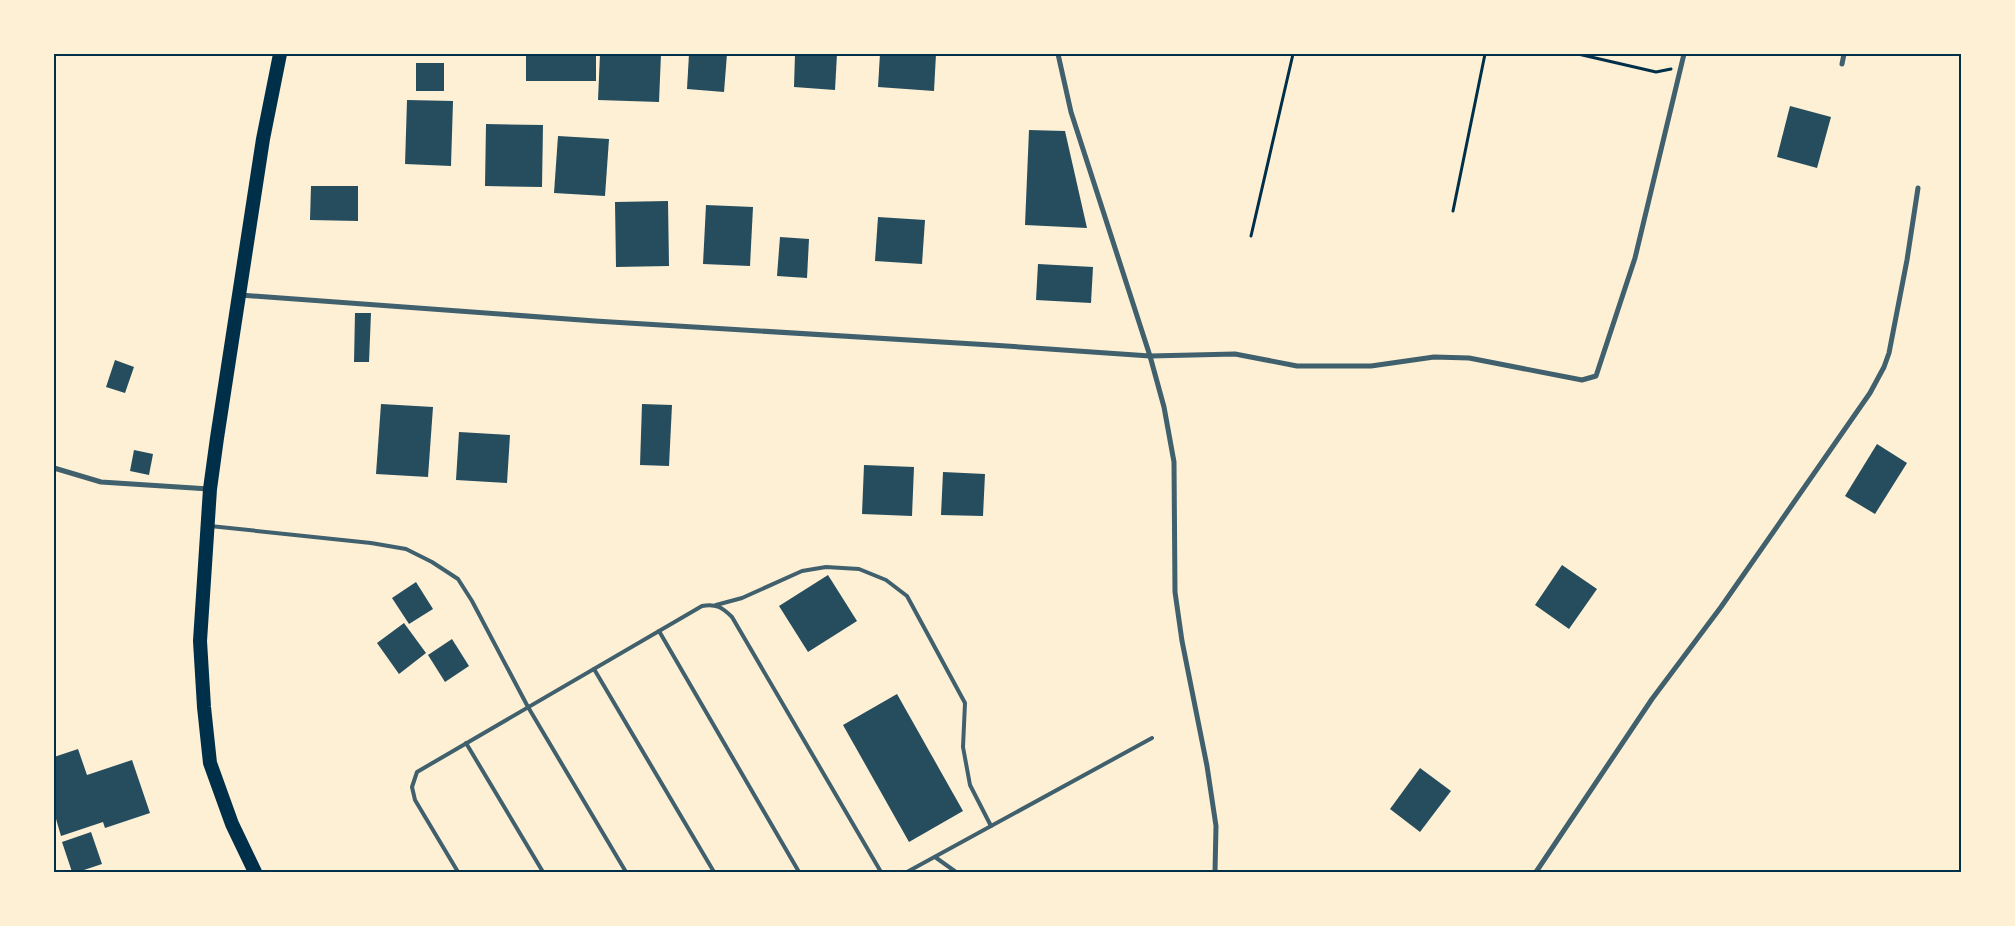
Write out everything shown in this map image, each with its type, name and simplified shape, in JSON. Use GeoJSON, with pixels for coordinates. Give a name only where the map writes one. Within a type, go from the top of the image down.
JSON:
{"type":"FeatureCollection","features":[{"type":"Feature","properties":{"kind":"highway"},"geometry":{"type":"LineString","coordinates":[[255,872],[232,824],[210,763],[200,641],[210,489],[263,139],[280,54]]}},
{"type":"Feature","properties":{"kind":"street"},"geometry":{"type":"LineString","coordinates":[[1058,54],[1070,112],[1150,356],[1164,407],[1174,462],[1175,592],[1182,641],[1216,826],[1215,872]]}},
{"type":"Feature","properties":{"kind":"street"},"geometry":{"type":"LineString","coordinates":[[239,295],[595,321],[991,344],[1150,356],[1235,354],[1297,366],[1371,366],[1434,357],[1469,358],[1582,380],[1596,376],[1635,258],[1684,54]]}},
{"type":"Feature","properties":{"kind":"street"},"geometry":{"type":"LineString","coordinates":[[1842,64],[1844,54]]}},
{"type":"Feature","properties":{"kind":"street"},"geometry":{"type":"LineString","coordinates":[[1536,872],[1652,699],[1726,600],[1870,393],[1889,353],[1907,260],[1918,188]]}},
{"type":"Feature","properties":{"kind":"street"},"geometry":{"type":"LineString","coordinates":[[54,468],[101,482],[210,489]]}},
{"type":"Feature","properties":{"kind":"lane"},"geometry":{"type":"LineString","coordinates":[[208,526],[371,543],[406,549],[432,562],[458,579],[472,601],[528,707],[626,872]]}},
{"type":"Feature","properties":{"kind":"lane"},"geometry":{"type":"LineString","coordinates":[[716,606],[742,598],[802,571],[826,567],[859,570],[886,580],[907,596],[965,703],[963,747],[970,785],[992,826]]}},
{"type":"Feature","properties":{"kind":"lane"},"geometry":{"type":"LineString","coordinates":[[458,872],[415,800],[412,786],[417,772],[702,606],[716,606],[723,608],[732,618],[881,872]]}},
{"type":"Feature","properties":{"kind":"lane"},"geometry":{"type":"LineString","coordinates":[[659,631],[799,872]]}},
{"type":"Feature","properties":{"kind":"lane"},"geometry":{"type":"LineString","coordinates":[[594,669],[714,872]]}},
{"type":"Feature","properties":{"kind":"lane"},"geometry":{"type":"LineString","coordinates":[[908,872],[1152,738]]}},
{"type":"Feature","properties":{"kind":"lane"},"geometry":{"type":"LineString","coordinates":[[466,743],[542,872]]}},
{"type":"Feature","properties":{"kind":"lane"},"geometry":{"type":"LineString","coordinates":[[936,857],[956,872]]}},
{"type":"Feature","properties":{"kind":"path"},"geometry":{"type":"LineString","coordinates":[[1250,236],[1293,54]]}},
{"type":"Feature","properties":{"kind":"path"},"geometry":{"type":"LineString","coordinates":[[1453,211],[1485,54]]}},
{"type":"Feature","properties":{"kind":"path"},"geometry":{"type":"LineString","coordinates":[[1578,54],[1656,72],[1681,67]]}},
{"type":"Feature","properties":{"kind":"building"},"geometry":{"type":"Polygon","coordinates":[[[526,54],[596,54],[596,81],[526,81],[526,54]]]}},
{"type":"Feature","properties":{"kind":"building"},"geometry":{"type":"Polygon","coordinates":[[[600,54],[661,54],[659,102],[598,100],[600,54]]]}},
{"type":"Feature","properties":{"kind":"building"},"geometry":{"type":"Polygon","coordinates":[[[689,54],[727,54],[724,92],[687,89],[689,54]]]}},
{"type":"Feature","properties":{"kind":"building"},"geometry":{"type":"Polygon","coordinates":[[[795,54],[837,54],[835,90],[794,87],[795,54]]]}},
{"type":"Feature","properties":{"kind":"building"},"geometry":{"type":"Polygon","coordinates":[[[880,54],[936,54],[934,91],[878,87],[880,54]]]}},
{"type":"Feature","properties":{"kind":"building"},"geometry":{"type":"Polygon","coordinates":[[[416,63],[444,63],[444,91],[416,91],[416,63]]]}},
{"type":"Feature","properties":{"kind":"building"},"geometry":{"type":"Polygon","coordinates":[[[407,100],[453,101],[451,166],[405,164],[407,100]]]}},
{"type":"Feature","properties":{"kind":"building"},"geometry":{"type":"Polygon","coordinates":[[[1790,106],[1831,117],[1817,168],[1777,157],[1790,106]]]}},
{"type":"Feature","properties":{"kind":"building"},"geometry":{"type":"Polygon","coordinates":[[[486,124],[543,125],[542,187],[485,186],[486,124]]]}},
{"type":"Feature","properties":{"kind":"building"},"geometry":{"type":"Polygon","coordinates":[[[1029,130],[1065,131],[1087,228],[1025,225],[1029,130]]]}},
{"type":"Feature","properties":{"kind":"building"},"geometry":{"type":"Polygon","coordinates":[[[558,136],[609,139],[605,196],[554,193],[558,136]]]}},
{"type":"Feature","properties":{"kind":"building"},"geometry":{"type":"Polygon","coordinates":[[[311,186],[358,186],[358,221],[310,220],[311,186]]]}},
{"type":"Feature","properties":{"kind":"building"},"geometry":{"type":"Polygon","coordinates":[[[668,201],[669,266],[616,267],[615,202],[668,201]]]}},
{"type":"Feature","properties":{"kind":"building"},"geometry":{"type":"Polygon","coordinates":[[[706,205],[753,207],[750,266],[703,264],[706,205]]]}},
{"type":"Feature","properties":{"kind":"building"},"geometry":{"type":"Polygon","coordinates":[[[878,217],[925,220],[922,264],[875,261],[878,217]]]}},
{"type":"Feature","properties":{"kind":"building"},"geometry":{"type":"Polygon","coordinates":[[[780,237],[809,239],[807,278],[777,276],[780,237]]]}},
{"type":"Feature","properties":{"kind":"building"},"geometry":{"type":"Polygon","coordinates":[[[1038,264],[1093,267],[1091,303],[1036,300],[1038,264]]]}},
{"type":"Feature","properties":{"kind":"building"},"geometry":{"type":"Polygon","coordinates":[[[355,313],[371,313],[369,362],[354,362],[355,313]]]}},
{"type":"Feature","properties":{"kind":"building"},"geometry":{"type":"Polygon","coordinates":[[[115,360],[134,367],[125,393],[106,387],[115,360]]]}},
{"type":"Feature","properties":{"kind":"building"},"geometry":{"type":"Polygon","coordinates":[[[381,404],[433,407],[428,477],[376,474],[381,404]]]}},
{"type":"Feature","properties":{"kind":"building"},"geometry":{"type":"Polygon","coordinates":[[[642,404],[672,405],[669,466],[640,465],[642,404]]]}},
{"type":"Feature","properties":{"kind":"building"},"geometry":{"type":"Polygon","coordinates":[[[459,432],[510,435],[507,483],[456,480],[459,432]]]}},
{"type":"Feature","properties":{"kind":"building"},"geometry":{"type":"Polygon","coordinates":[[[1877,444],[1907,463],[1875,514],[1845,496],[1877,444]]]}},
{"type":"Feature","properties":{"kind":"building"},"geometry":{"type":"Polygon","coordinates":[[[134,450],[153,454],[149,475],[130,471],[134,450]]]}},
{"type":"Feature","properties":{"kind":"building"},"geometry":{"type":"Polygon","coordinates":[[[864,465],[914,467],[912,516],[862,514],[864,465]]]}},
{"type":"Feature","properties":{"kind":"building"},"geometry":{"type":"Polygon","coordinates":[[[943,472],[985,474],[983,516],[941,515],[943,472]]]}},
{"type":"Feature","properties":{"kind":"building"},"geometry":{"type":"Polygon","coordinates":[[[1562,565],[1597,589],[1569,629],[1535,605],[1562,565]]]}},
{"type":"Feature","properties":{"kind":"building"},"geometry":{"type":"Polygon","coordinates":[[[828,575],[857,621],[808,652],[779,606],[828,575]]]}},
{"type":"Feature","properties":{"kind":"building"},"geometry":{"type":"Polygon","coordinates":[[[416,582],[433,609],[409,624],[392,598],[416,582]]]}},
{"type":"Feature","properties":{"kind":"building"},"geometry":{"type":"Polygon","coordinates":[[[404,623],[426,653],[399,674],[377,643],[404,623]]]}},
{"type":"Feature","properties":{"kind":"building"},"geometry":{"type":"Polygon","coordinates":[[[452,639],[469,666],[445,682],[428,655],[452,639]]]}},
{"type":"Feature","properties":{"kind":"building"},"geometry":{"type":"Polygon","coordinates":[[[897,694],[963,811],[909,842],[843,725],[897,694]]]}},
{"type":"Feature","properties":{"kind":"building"},"geometry":{"type":"Polygon","coordinates":[[[78,749],[87,775],[132,760],[150,813],[105,828],[103,822],[61,836],[54,812],[54,757],[78,749]]]}},
{"type":"Feature","properties":{"kind":"building"},"geometry":{"type":"Polygon","coordinates":[[[1420,768],[1451,791],[1420,832],[1390,809],[1420,768]]]}},
{"type":"Feature","properties":{"kind":"building"},"geometry":{"type":"Polygon","coordinates":[[[91,832],[102,864],[78,872],[72,872],[62,842],[91,832]]]}}]}
